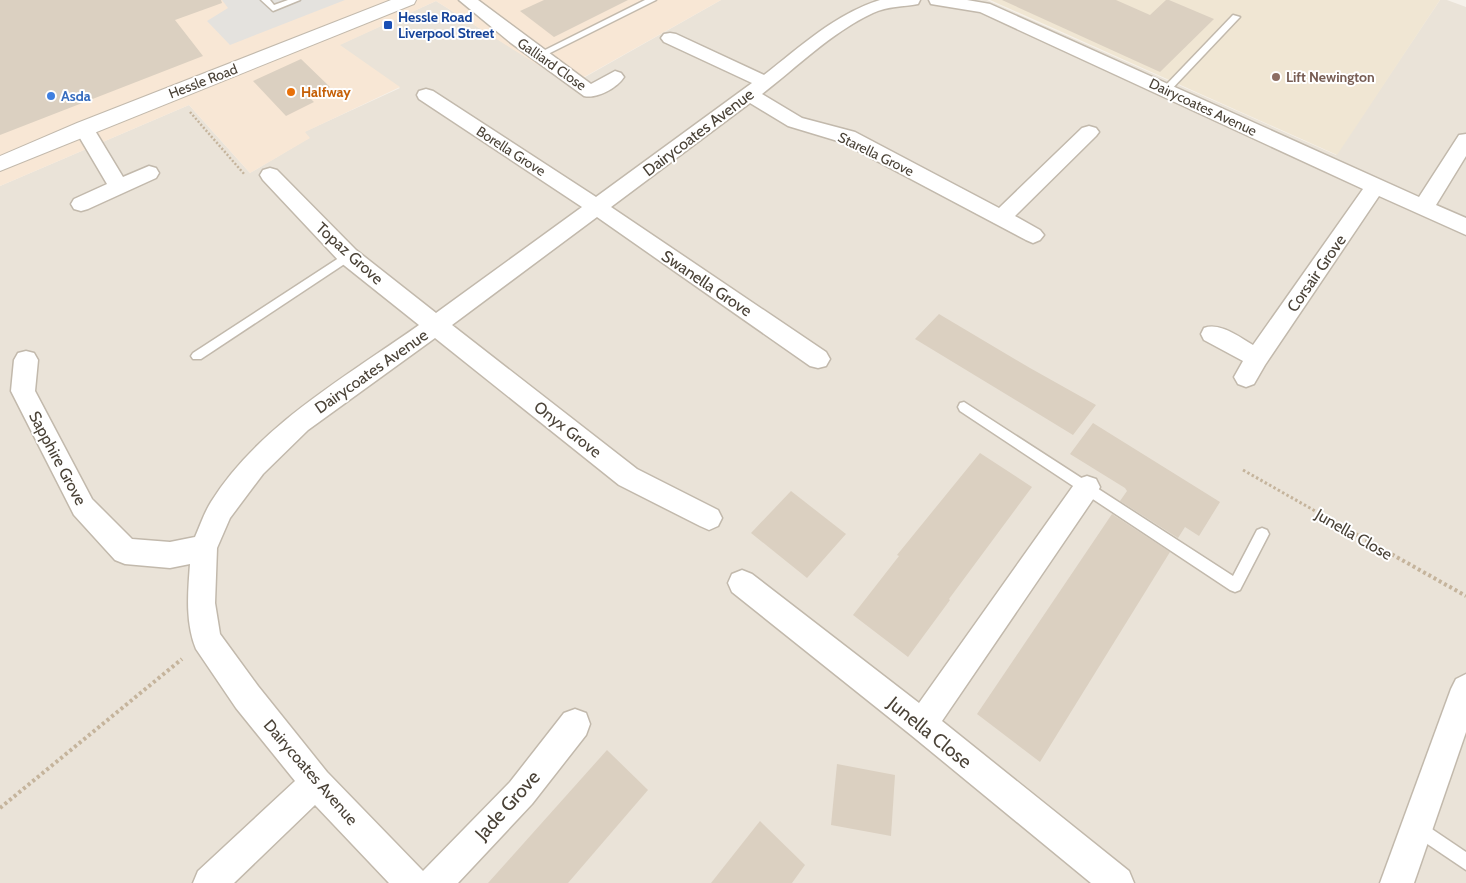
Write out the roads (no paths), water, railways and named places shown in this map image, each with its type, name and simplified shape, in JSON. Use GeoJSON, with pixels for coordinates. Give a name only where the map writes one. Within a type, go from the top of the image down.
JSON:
{"type":"FeatureCollection","features":[{"type":"Feature","properties":{"kind":"street","name":"Hessle Road"},"geometry":{"type":"LineString","coordinates":[[0,164],[172,92],[407,0]]}},
{"type":"Feature","properties":{"kind":"street","name":"Galliard Close"},"geometry":{"type":"LineString","coordinates":[[467,0],[591,92],[616,77]]}},
{"type":"Feature","properties":{"kind":"street","name":"Dairycoates Avenue"},"geometry":{"type":"LineString","coordinates":[[412,883],[316,783],[247,697],[206,639],[200,603],[204,548],[220,511],[254,466],[299,423],[436,325],[757,89],[837,27],[868,9],[894,1],[912,0]]}},
{"type":"Feature","properties":{"kind":"street","name":"Dairycoates Avenue"},"geometry":{"type":"LineString","coordinates":[[937,0],[984,8],[1166,90],[1375,188],[1466,227]]}},
{"type":"Feature","properties":{"kind":"street","name":"Starella Grove"},"geometry":{"type":"LineString","coordinates":[[670,38],[757,89],[795,122],[848,137],[1033,235]]}},
{"type":"Feature","properties":{"kind":"street","name":"Borella Grove"},"geometry":{"type":"LineString","coordinates":[[426,95],[596,207]]}},
{"type":"Feature","properties":{"kind":"street"},"geometry":{"type":"LineString","coordinates":[[84,128],[119,187]]}},
{"type":"Feature","properties":{"kind":"street"},"geometry":{"type":"LineString","coordinates":[[1001,218],[1089,132]]}},
{"type":"Feature","properties":{"kind":"street"},"geometry":{"type":"LineString","coordinates":[[1423,208],[1466,140]]}},
{"type":"Feature","properties":{"kind":"street"},"geometry":{"type":"LineString","coordinates":[[81,204],[149,173]]}},
{"type":"Feature","properties":{"kind":"street","name":"Topaz Grove"},"geometry":{"type":"LineString","coordinates":[[270,175],[348,256],[436,325]]}},
{"type":"Feature","properties":{"kind":"street","name":"Corsair Grove"},"geometry":{"type":"LineString","coordinates":[[1212,334],[1251,368],[1375,188]]}},
{"type":"Feature","properties":{"kind":"street","name":"Swanella Grove"},"geometry":{"type":"LineString","coordinates":[[596,207],[818,359]]}},
{"type":"Feature","properties":{"kind":"street","name":"Onyx Grove"},"geometry":{"type":"LineString","coordinates":[[436,325],[628,477],[709,518]]}},
{"type":"Feature","properties":{"kind":"street","name":"Sapphire Grove"},"geometry":{"type":"LineString","coordinates":[[26,360],[24,391],[83,507],[125,551],[170,556],[204,548]]}},
{"type":"Feature","properties":{"kind":"street"},"geometry":{"type":"LineString","coordinates":[[922,724],[1087,487]]}},
{"type":"Feature","properties":{"kind":"street","name":"Junella Close"},"geometry":{"type":"LineString","coordinates":[[742,583],[922,724],[1117,883]]}},
{"type":"Feature","properties":{"kind":"street"},"geometry":{"type":"LineString","coordinates":[[1397,883],[1466,688]]}},
{"type":"Feature","properties":{"kind":"street","name":"Jade Grove"},"geometry":{"type":"LineString","coordinates":[[435,883],[521,793],[575,724]]}},
{"type":"Feature","properties":{"kind":"street"},"geometry":{"type":"LineString","coordinates":[[210,883],[316,783]]}},
{"type":"Feature","properties":{"kind":"lane"},"geometry":{"type":"LineString","coordinates":[[265,0],[273,8],[296,0]]}},
{"type":"Feature","properties":{"kind":"lane"},"geometry":{"type":"LineString","coordinates":[[539,55],[652,0]]}},
{"type":"Feature","properties":{"kind":"lane"},"geometry":{"type":"LineString","coordinates":[[1166,90],[1236,17]]}},
{"type":"Feature","properties":{"kind":"lane"},"geometry":{"type":"LineString","coordinates":[[197,356],[348,256]]}},
{"type":"Feature","properties":{"kind":"lane"},"geometry":{"type":"LineString","coordinates":[[964,407],[1235,585],[1262,534]]}},
{"type":"Feature","properties":{"kind":"lane"},"geometry":{"type":"LineString","coordinates":[[1417,827],[1466,862]]}},
{"type":"Feature","properties":{"kind":"place","name":"Hessle Road Liverpool Street"},"geometry":{"type":"Point","coordinates":[388,25]}},
{"type":"Feature","properties":{"kind":"place","name":"Lift Newington"},"geometry":{"type":"Point","coordinates":[1276,77]}},
{"type":"Feature","properties":{"kind":"place","name":"Halfway"},"geometry":{"type":"Point","coordinates":[291,92]}},
{"type":"Feature","properties":{"kind":"place","name":"Asda"},"geometry":{"type":"Point","coordinates":[51,96]}}]}
